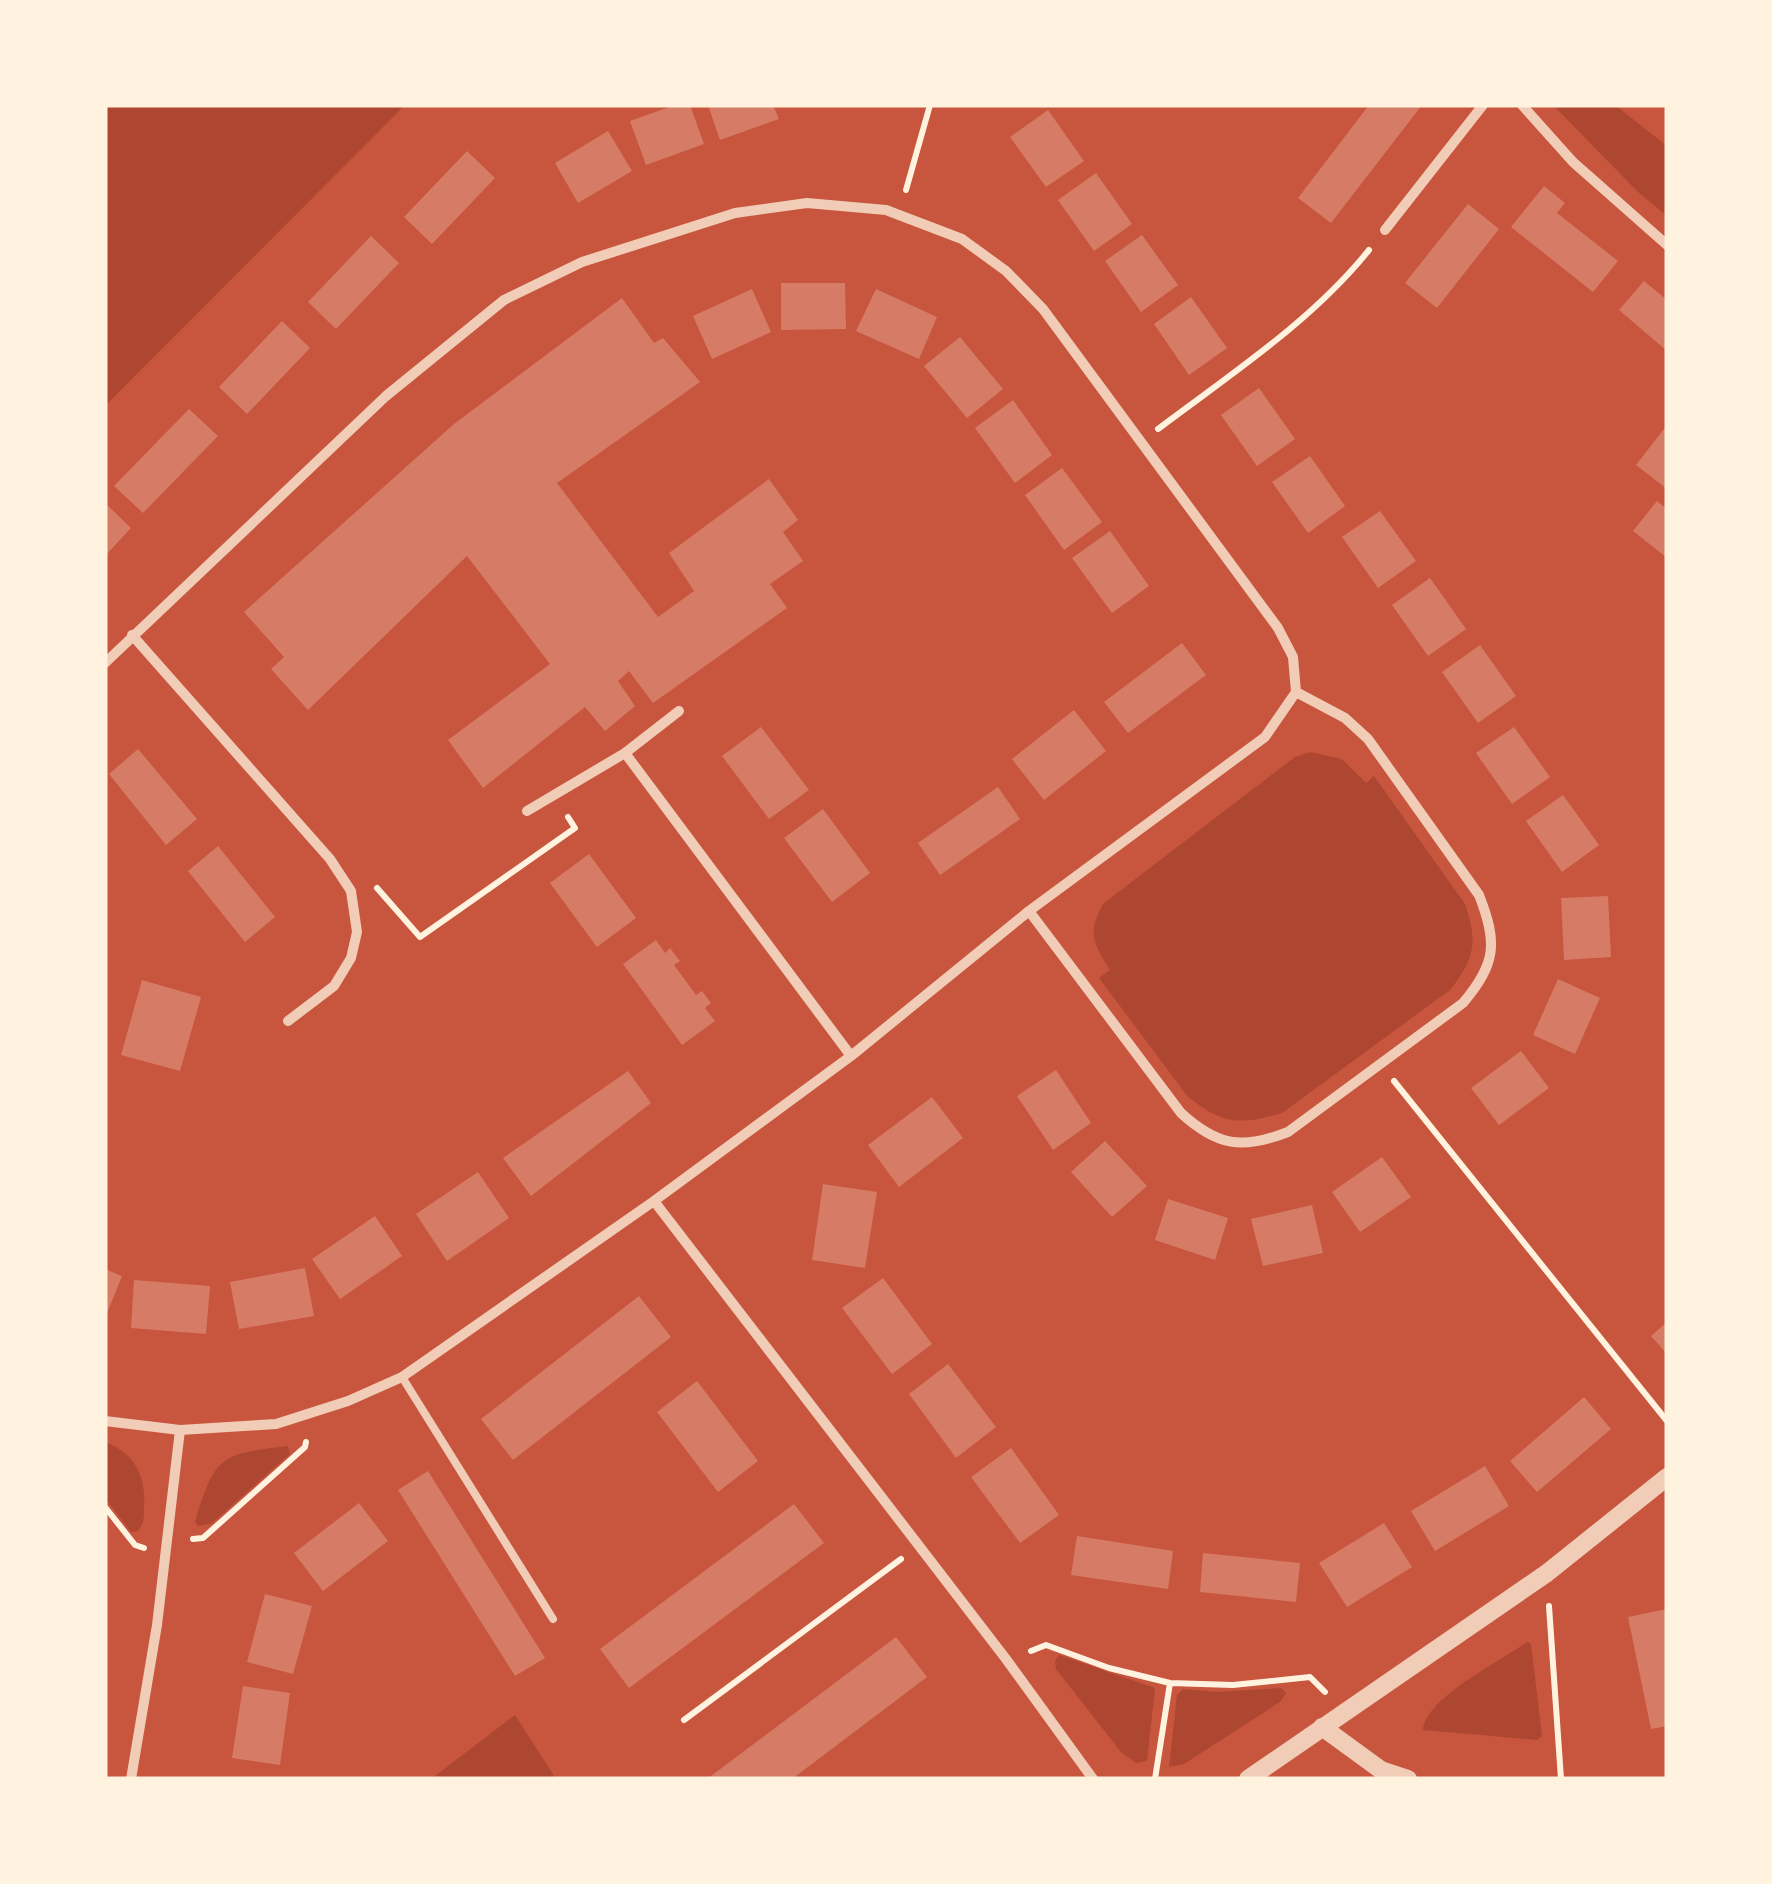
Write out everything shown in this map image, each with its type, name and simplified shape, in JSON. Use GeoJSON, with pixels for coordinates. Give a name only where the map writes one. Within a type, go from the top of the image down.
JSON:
{"type":"FeatureCollection","features":[{"type":"Feature","properties":{"kind":"street"},"geometry":{"type":"LineString","coordinates":[[1385,230],[1483,105]]}},
{"type":"Feature","properties":{"kind":"street"},"geometry":{"type":"LineString","coordinates":[[1522,105],[1573,162],[1667,245]]}},
{"type":"Feature","properties":{"kind":"street"},"geometry":{"type":"LineString","coordinates":[[105,662],[386,396],[504,300],[582,262],[735,213],[807,203],[886,210],[962,240],[1006,271],[1043,309],[1278,628],[1294,657],[1296,692],[1266,738],[1029,911],[851,1056],[654,1201],[402,1376],[348,1400],[276,1424],[180,1430],[105,1421]]}},
{"type":"Feature","properties":{"kind":"street"},"geometry":{"type":"LineString","coordinates":[[132,636],[330,860],[351,892],[357,932],[351,958],[334,986],[288,1021]]}},
{"type":"Feature","properties":{"kind":"street"},"geometry":{"type":"LineString","coordinates":[[1029,911],[1180,1113],[1204,1134],[1231,1143],[1261,1142],[1288,1132],[1463,1003],[1484,978],[1492,950],[1489,920],[1479,896],[1368,739],[1345,718],[1296,692]]}},
{"type":"Feature","properties":{"kind":"street"},"geometry":{"type":"LineString","coordinates":[[527,810],[624,753],[679,711]]}},
{"type":"Feature","properties":{"kind":"street"},"geometry":{"type":"LineString","coordinates":[[624,753],[851,1056]]}},
{"type":"Feature","properties":{"kind":"street"},"geometry":{"type":"LineString","coordinates":[[654,1201],[1006,1659],[1093,1779]]}},
{"type":"Feature","properties":{"kind":"street"},"geometry":{"type":"LineString","coordinates":[[130,1779],[158,1625],[180,1430]]}},
{"type":"Feature","properties":{"kind":"street"},"geometry":{"type":"LineString","coordinates":[[1248,1779],[1547,1573],[1667,1477]]}},
{"type":"Feature","properties":{"kind":"street"},"geometry":{"type":"LineString","coordinates":[[1322,1727],[1381,1770],[1408,1779]]}},
{"type":"Feature","properties":{"kind":"lane"},"geometry":{"type":"LineString","coordinates":[[402,1376],[553,1619]]}},
{"type":"Feature","properties":{"kind":"path"},"geometry":{"type":"LineString","coordinates":[[898,215],[930,105]]}},
{"type":"Feature","properties":{"kind":"path"},"geometry":{"type":"LineString","coordinates":[[1141,441],[1246,363],[1342,283],[1385,230]]}},
{"type":"Feature","properties":{"kind":"path"},"geometry":{"type":"LineString","coordinates":[[351,892],[378,888],[420,936],[575,828],[554,794]]}},
{"type":"Feature","properties":{"kind":"path"},"geometry":{"type":"LineString","coordinates":[[1381,1064],[1667,1421]]}},
{"type":"Feature","properties":{"kind":"path"},"geometry":{"type":"LineString","coordinates":[[167,1539],[203,1538],[218,1525],[305,1447],[308,1414]]}},
{"type":"Feature","properties":{"kind":"path"},"geometry":{"type":"LineString","coordinates":[[105,1507],[135,1545],[164,1554]]}},
{"type":"Feature","properties":{"kind":"path"},"geometry":{"type":"LineString","coordinates":[[684,1720],[918,1546]]}},
{"type":"Feature","properties":{"kind":"path"},"geometry":{"type":"LineString","coordinates":[[1547,1573],[1560,1779]]}},
{"type":"Feature","properties":{"kind":"path"},"geometry":{"type":"LineString","coordinates":[[1006,1659],[1046,1646],[1170,1684],[1233,1685],[1310,1677],[1343,1712]]}},
{"type":"Feature","properties":{"kind":"path"},"geometry":{"type":"LineString","coordinates":[[1154,1779],[1170,1684]]}},
{"type":"Feature","properties":{"kind":"shaded area"},"geometry":{"type":"Polygon","coordinates":[[[105,105],[405,105],[105,406],[105,105]]]}},
{"type":"Feature","properties":{"kind":"shaded area"},"geometry":{"type":"Polygon","coordinates":[[[1553,105],[1615,105],[1667,146],[1667,216],[1637,191],[1553,105]]]}},
{"type":"Feature","properties":{"kind":"shaded area"},"geometry":{"type":"Polygon","coordinates":[[[1310,752],[1342,759],[1366,783],[1374,776],[1465,904],[1472,929],[1472,950],[1465,969],[1450,990],[1282,1113],[1243,1121],[1222,1118],[1188,1097],[1099,978],[1110,970],[1096,945],[1095,922],[1104,903],[1295,757],[1310,752]]]}},
{"type":"Feature","properties":{"kind":"shaded area"},"geometry":{"type":"Polygon","coordinates":[[[105,1442],[124,1453],[141,1476],[144,1515],[138,1531],[131,1532],[105,1498],[105,1442]]]}},
{"type":"Feature","properties":{"kind":"shaded area"},"geometry":{"type":"Polygon","coordinates":[[[288,1446],[290,1454],[211,1524],[198,1526],[195,1522],[208,1483],[224,1462],[248,1452],[288,1446]]]}},
{"type":"Feature","properties":{"kind":"shaded area"},"geometry":{"type":"Polygon","coordinates":[[[1527,1642],[1531,1644],[1542,1736],[1537,1740],[1423,1730],[1427,1718],[1450,1693],[1527,1642]]]}},
{"type":"Feature","properties":{"kind":"shaded area"},"geometry":{"type":"Polygon","coordinates":[[[1059,1655],[1155,1688],[1147,1761],[1136,1763],[1121,1752],[1056,1669],[1059,1655]]]}},
{"type":"Feature","properties":{"kind":"shaded area"},"geometry":{"type":"Polygon","coordinates":[[[1281,1688],[1286,1693],[1280,1702],[1184,1764],[1169,1767],[1177,1695],[1183,1689],[1217,1692],[1281,1688]]]}},
{"type":"Feature","properties":{"kind":"shaded area"},"geometry":{"type":"Polygon","coordinates":[[[515,1715],[556,1779],[431,1779],[515,1715]]]}},
{"type":"Feature","properties":{"kind":"building"},"geometry":{"type":"Polygon","coordinates":[[[675,105],[690,105],[704,144],[646,165],[630,121],[675,105]]]}},
{"type":"Feature","properties":{"kind":"building"},"geometry":{"type":"Polygon","coordinates":[[[708,105],[773,105],[779,119],[720,140],[708,105]]]}},
{"type":"Feature","properties":{"kind":"building"},"geometry":{"type":"Polygon","coordinates":[[[1369,105],[1422,105],[1331,223],[1298,198],[1369,105]]]}},
{"type":"Feature","properties":{"kind":"building"},"geometry":{"type":"Polygon","coordinates":[[[1048,110],[1084,161],[1046,187],[1010,137],[1048,110]]]}},
{"type":"Feature","properties":{"kind":"building"},"geometry":{"type":"Polygon","coordinates":[[[608,131],[632,171],[578,203],[555,163],[608,131]]]}},
{"type":"Feature","properties":{"kind":"building"},"geometry":{"type":"Polygon","coordinates":[[[467,151],[495,178],[432,244],[404,217],[467,151]]]}},
{"type":"Feature","properties":{"kind":"building"},"geometry":{"type":"Polygon","coordinates":[[[1096,173],[1132,224],[1094,251],[1058,200],[1096,173]]]}},
{"type":"Feature","properties":{"kind":"building"},"geometry":{"type":"Polygon","coordinates":[[[1544,186],[1565,203],[1557,213],[1618,261],[1593,292],[1511,227],[1544,186]]]}},
{"type":"Feature","properties":{"kind":"building"},"geometry":{"type":"Polygon","coordinates":[[[1468,204],[1499,229],[1437,308],[1405,283],[1468,204]]]}},
{"type":"Feature","properties":{"kind":"building"},"geometry":{"type":"Polygon","coordinates":[[[1142,235],[1178,285],[1141,312],[1105,261],[1142,235]]]}},
{"type":"Feature","properties":{"kind":"building"},"geometry":{"type":"Polygon","coordinates":[[[371,236],[399,263],[336,329],[308,302],[371,236]]]}},
{"type":"Feature","properties":{"kind":"building"},"geometry":{"type":"Polygon","coordinates":[[[1644,281],[1667,300],[1667,351],[1619,310],[1644,281]]]}},
{"type":"Feature","properties":{"kind":"building"},"geometry":{"type":"Polygon","coordinates":[[[781,283],[845,283],[846,329],[781,330],[781,283]]]}},
{"type":"Feature","properties":{"kind":"building"},"geometry":{"type":"Polygon","coordinates":[[[752,289],[771,332],[712,359],[693,316],[752,289]]]}},
{"type":"Feature","properties":{"kind":"building"},"geometry":{"type":"Polygon","coordinates":[[[876,289],[937,317],[919,359],[856,331],[876,289]]]}},
{"type":"Feature","properties":{"kind":"building"},"geometry":{"type":"Polygon","coordinates":[[[1191,297],[1227,348],[1189,375],[1154,324],[1191,297]]]}},
{"type":"Feature","properties":{"kind":"building"},"geometry":{"type":"Polygon","coordinates":[[[622,298],[654,343],[663,338],[700,382],[557,483],[658,617],[694,591],[669,553],[769,479],[798,520],[783,532],[803,561],[770,584],[787,608],[653,703],[629,671],[618,681],[635,706],[605,731],[585,707],[483,788],[448,740],[550,664],[467,556],[308,710],[271,669],[284,657],[244,612],[454,424],[622,298]]]}},
{"type":"Feature","properties":{"kind":"building"},"geometry":{"type":"Polygon","coordinates":[[[282,321],[310,348],[247,414],[219,387],[282,321]]]}},
{"type":"Feature","properties":{"kind":"building"},"geometry":{"type":"Polygon","coordinates":[[[960,337],[1003,389],[967,418],[924,366],[960,337]]]}},
{"type":"Feature","properties":{"kind":"building"},"geometry":{"type":"Polygon","coordinates":[[[1259,388],[1295,439],[1257,466],[1221,415],[1259,388]]]}},
{"type":"Feature","properties":{"kind":"building"},"geometry":{"type":"Polygon","coordinates":[[[1013,400],[1052,455],[1015,483],[975,428],[1013,400]]]}},
{"type":"Feature","properties":{"kind":"building"},"geometry":{"type":"Polygon","coordinates":[[[189,409],[218,436],[143,513],[114,486],[189,409]]]}},
{"type":"Feature","properties":{"kind":"building"},"geometry":{"type":"Polygon","coordinates":[[[1667,425],[1667,489],[1636,465],[1667,425]]]}},
{"type":"Feature","properties":{"kind":"building"},"geometry":{"type":"Polygon","coordinates":[[[1310,456],[1345,506],[1308,533],[1272,482],[1310,456]]]}},
{"type":"Feature","properties":{"kind":"building"},"geometry":{"type":"Polygon","coordinates":[[[1062,468],[1102,522],[1064,550],[1025,495],[1062,468]]]}},
{"type":"Feature","properties":{"kind":"building"},"geometry":{"type":"Polygon","coordinates":[[[1657,501],[1667,509],[1667,558],[1633,531],[1657,501]]]}},
{"type":"Feature","properties":{"kind":"building"},"geometry":{"type":"Polygon","coordinates":[[[105,503],[131,528],[105,556],[105,503]]]}},
{"type":"Feature","properties":{"kind":"building"},"geometry":{"type":"Polygon","coordinates":[[[1380,511],[1416,561],[1378,588],[1342,537],[1380,511]]]}},
{"type":"Feature","properties":{"kind":"building"},"geometry":{"type":"Polygon","coordinates":[[[1110,531],[1149,586],[1112,613],[1072,558],[1110,531]]]}},
{"type":"Feature","properties":{"kind":"building"},"geometry":{"type":"Polygon","coordinates":[[[1430,578],[1466,629],[1428,656],[1392,605],[1430,578]]]}},
{"type":"Feature","properties":{"kind":"building"},"geometry":{"type":"Polygon","coordinates":[[[1182,643],[1206,675],[1128,733],[1104,702],[1182,643]]]}},
{"type":"Feature","properties":{"kind":"building"},"geometry":{"type":"Polygon","coordinates":[[[1480,645],[1516,696],[1478,723],[1442,672],[1480,645]]]}},
{"type":"Feature","properties":{"kind":"building"},"geometry":{"type":"Polygon","coordinates":[[[1074,710],[1106,751],[1044,800],[1012,759],[1074,710]]]}},
{"type":"Feature","properties":{"kind":"building"},"geometry":{"type":"Polygon","coordinates":[[[761,727],[809,790],[769,819],[722,756],[761,727]]]}},
{"type":"Feature","properties":{"kind":"building"},"geometry":{"type":"Polygon","coordinates":[[[1514,727],[1550,777],[1512,804],[1476,753],[1514,727]]]}},
{"type":"Feature","properties":{"kind":"building"},"geometry":{"type":"Polygon","coordinates":[[[138,749],[197,819],[166,845],[109,774],[138,749]]]}},
{"type":"Feature","properties":{"kind":"building"},"geometry":{"type":"Polygon","coordinates":[[[998,787],[1020,819],[940,875],[918,843],[998,787]]]}},
{"type":"Feature","properties":{"kind":"building"},"geometry":{"type":"Polygon","coordinates":[[[1563,795],[1599,845],[1562,872],[1526,821],[1563,795]]]}},
{"type":"Feature","properties":{"kind":"building"},"geometry":{"type":"Polygon","coordinates":[[[823,809],[870,873],[832,902],[784,838],[823,809]]]}},
{"type":"Feature","properties":{"kind":"building"},"geometry":{"type":"Polygon","coordinates":[[[218,846],[275,917],[245,942],[188,871],[218,846]]]}},
{"type":"Feature","properties":{"kind":"building"},"geometry":{"type":"Polygon","coordinates":[[[589,854],[636,918],[597,947],[550,883],[589,854]]]}},
{"type":"Feature","properties":{"kind":"building"},"geometry":{"type":"Polygon","coordinates":[[[1608,896],[1611,957],[1564,960],[1561,898],[1608,896]]]}},
{"type":"Feature","properties":{"kind":"building"},"geometry":{"type":"Polygon","coordinates":[[[656,940],[665,953],[670,948],[680,961],[674,965],[696,995],[702,991],[711,1003],[705,1008],[715,1021],[682,1045],[623,964],[656,940]]]}},
{"type":"Feature","properties":{"kind":"building"},"geometry":{"type":"Polygon","coordinates":[[[1558,979],[1600,998],[1575,1054],[1533,1035],[1558,979]]]}},
{"type":"Feature","properties":{"kind":"building"},"geometry":{"type":"Polygon","coordinates":[[[142,980],[201,997],[180,1071],[121,1055],[142,980]]]}},
{"type":"Feature","properties":{"kind":"building"},"geometry":{"type":"Polygon","coordinates":[[[1521,1051],[1549,1088],[1499,1125],[1471,1088],[1521,1051]]]}},
{"type":"Feature","properties":{"kind":"building"},"geometry":{"type":"Polygon","coordinates":[[[1056,1070],[1091,1123],[1053,1150],[1017,1096],[1056,1070]]]}},
{"type":"Feature","properties":{"kind":"building"},"geometry":{"type":"Polygon","coordinates":[[[628,1071],[651,1103],[531,1196],[503,1158],[628,1071]]]}},
{"type":"Feature","properties":{"kind":"building"},"geometry":{"type":"Polygon","coordinates":[[[932,1097],[963,1138],[899,1187],[868,1145],[932,1097]]]}},
{"type":"Feature","properties":{"kind":"building"},"geometry":{"type":"Polygon","coordinates":[[[1105,1141],[1147,1186],[1112,1217],[1071,1172],[1105,1141]]]}},
{"type":"Feature","properties":{"kind":"building"},"geometry":{"type":"Polygon","coordinates":[[[1382,1157],[1411,1197],[1360,1232],[1332,1192],[1382,1157]]]}},
{"type":"Feature","properties":{"kind":"building"},"geometry":{"type":"Polygon","coordinates":[[[478,1172],[509,1218],[447,1261],[416,1214],[478,1172]]]}},
{"type":"Feature","properties":{"kind":"building"},"geometry":{"type":"Polygon","coordinates":[[[823,1184],[877,1192],[865,1268],[812,1260],[823,1184]]]}},
{"type":"Feature","properties":{"kind":"building"},"geometry":{"type":"Polygon","coordinates":[[[1168,1199],[1228,1218],[1215,1260],[1155,1240],[1168,1199]]]}},
{"type":"Feature","properties":{"kind":"building"},"geometry":{"type":"Polygon","coordinates":[[[1312,1205],[1323,1253],[1263,1266],[1251,1219],[1312,1205]]]}},
{"type":"Feature","properties":{"kind":"building"},"geometry":{"type":"Polygon","coordinates":[[[375,1216],[402,1256],[340,1299],[312,1259],[375,1216]]]}},
{"type":"Feature","properties":{"kind":"building"},"geometry":{"type":"Polygon","coordinates":[[[305,1268],[314,1316],[239,1329],[230,1282],[305,1268]]]}},
{"type":"Feature","properties":{"kind":"building"},"geometry":{"type":"Polygon","coordinates":[[[105,1269],[122,1276],[105,1318],[105,1269]]]}},
{"type":"Feature","properties":{"kind":"building"},"geometry":{"type":"Polygon","coordinates":[[[883,1278],[932,1344],[892,1374],[842,1308],[883,1278]]]}},
{"type":"Feature","properties":{"kind":"building"},"geometry":{"type":"Polygon","coordinates":[[[134,1280],[210,1286],[206,1334],[131,1328],[134,1280]]]}},
{"type":"Feature","properties":{"kind":"building"},"geometry":{"type":"Polygon","coordinates":[[[639,1296],[671,1337],[513,1460],[481,1419],[639,1296]]]}},
{"type":"Feature","properties":{"kind":"building"},"geometry":{"type":"Polygon","coordinates":[[[1667,1322],[1667,1354],[1651,1336],[1667,1322]]]}},
{"type":"Feature","properties":{"kind":"building"},"geometry":{"type":"Polygon","coordinates":[[[948,1364],[996,1427],[956,1458],[909,1394],[948,1364]]]}},
{"type":"Feature","properties":{"kind":"building"},"geometry":{"type":"Polygon","coordinates":[[[697,1381],[758,1461],[718,1492],[657,1412],[697,1381]]]}},
{"type":"Feature","properties":{"kind":"building"},"geometry":{"type":"Polygon","coordinates":[[[1584,1397],[1611,1429],[1537,1492],[1510,1461],[1584,1397]]]}},
{"type":"Feature","properties":{"kind":"building"},"geometry":{"type":"Polygon","coordinates":[[[1011,1448],[1059,1515],[1020,1543],[971,1477],[1011,1448]]]}},
{"type":"Feature","properties":{"kind":"building"},"geometry":{"type":"Polygon","coordinates":[[[1485,1466],[1509,1506],[1435,1551],[1411,1511],[1485,1466]]]}},
{"type":"Feature","properties":{"kind":"building"},"geometry":{"type":"Polygon","coordinates":[[[428,1471],[545,1658],[515,1676],[398,1490],[428,1471]]]}},
{"type":"Feature","properties":{"kind":"building"},"geometry":{"type":"Polygon","coordinates":[[[359,1503],[388,1541],[323,1591],[294,1553],[359,1503]]]}},
{"type":"Feature","properties":{"kind":"building"},"geometry":{"type":"Polygon","coordinates":[[[794,1504],[824,1543],[629,1688],[600,1649],[794,1504]]]}},
{"type":"Feature","properties":{"kind":"building"},"geometry":{"type":"Polygon","coordinates":[[[1384,1523],[1412,1567],[1347,1607],[1319,1563],[1384,1523]]]}},
{"type":"Feature","properties":{"kind":"building"},"geometry":{"type":"Polygon","coordinates":[[[1077,1536],[1173,1551],[1168,1589],[1071,1575],[1077,1536]]]}},
{"type":"Feature","properties":{"kind":"building"},"geometry":{"type":"Polygon","coordinates":[[[1203,1553],[1300,1563],[1296,1602],[1200,1592],[1203,1553]]]}},
{"type":"Feature","properties":{"kind":"building"},"geometry":{"type":"Polygon","coordinates":[[[265,1594],[312,1606],[293,1674],[247,1662],[265,1594]]]}},
{"type":"Feature","properties":{"kind":"building"},"geometry":{"type":"Polygon","coordinates":[[[1667,1609],[1667,1726],[1651,1729],[1628,1617],[1667,1609]]]}},
{"type":"Feature","properties":{"kind":"building"},"geometry":{"type":"Polygon","coordinates":[[[896,1637],[927,1677],[792,1779],[707,1779],[896,1637]]]}},
{"type":"Feature","properties":{"kind":"building"},"geometry":{"type":"Polygon","coordinates":[[[243,1686],[290,1693],[280,1765],[232,1758],[243,1686]]]}}]}
